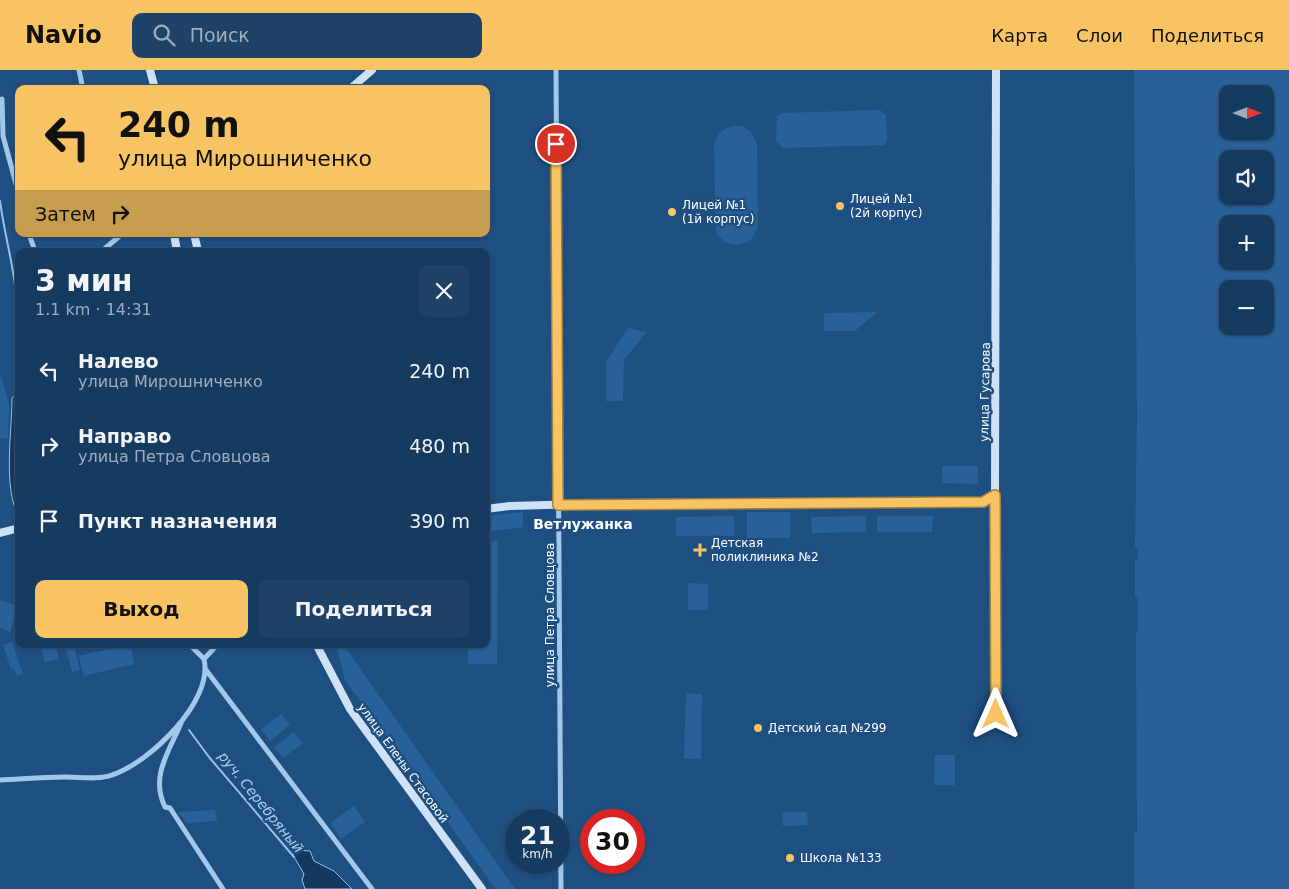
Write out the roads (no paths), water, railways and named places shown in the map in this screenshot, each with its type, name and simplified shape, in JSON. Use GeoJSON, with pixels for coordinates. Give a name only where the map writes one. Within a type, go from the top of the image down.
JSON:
{"type":"FeatureCollection","features":[{"type":"Feature","properties":{"kind":"street"},"geometry":{"type":"LineString","coordinates":[[79,70],[82,85]]}},
{"type":"Feature","properties":{"kind":"street"},"geometry":{"type":"LineString","coordinates":[[150,70],[154,85]]}},
{"type":"Feature","properties":{"kind":"street"},"geometry":{"type":"LineString","coordinates":[[355,85],[372,70]]}},
{"type":"Feature","properties":{"kind":"street","name":"улица Петра Словцова"},"geometry":{"type":"LineString","coordinates":[[556,70],[561,889]]}},
{"type":"Feature","properties":{"kind":"street","name":"улица Гусарова"},"geometry":{"type":"LineString","coordinates":[[996,70],[996,714]]}},
{"type":"Feature","properties":{"kind":"street"},"geometry":{"type":"LineString","coordinates":[[2,99],[3,136],[15,180]]}},
{"type":"Feature","properties":{"kind":"street"},"geometry":{"type":"LineString","coordinates":[[105,248],[118,237]]}},
{"type":"Feature","properties":{"kind":"street"},"geometry":{"type":"LineString","coordinates":[[490,508],[558,505],[983,502],[995,495]]}},
{"type":"Feature","properties":{"kind":"street"},"geometry":{"type":"LineString","coordinates":[[0,533],[15,529]]}},
{"type":"Feature","properties":{"kind":"street"},"geometry":{"type":"LineString","coordinates":[[0,780],[112,775],[154,749],[195,704],[202,689],[206,670],[204,659],[194,648]]}},
{"type":"Feature","properties":{"kind":"street"},"geometry":{"type":"LineString","coordinates":[[204,659],[214,648]]}},
{"type":"Feature","properties":{"kind":"street","name":"улица Елены Стасовой"},"geometry":{"type":"LineString","coordinates":[[318,648],[350,709],[482,889]]}},
{"type":"Feature","properties":{"kind":"street"},"geometry":{"type":"LineString","coordinates":[[206,670],[372,889]]}},
{"type":"Feature","properties":{"kind":"street"},"geometry":{"type":"LineString","coordinates":[[182,719],[158,778],[159,795],[165,807],[170,808],[222,889]]}},
{"type":"Feature","properties":{"kind":"waterway","name":"руч. Серебряный"},"geometry":{"type":"LineString","coordinates":[[0,201],[15,286]]}},
{"type":"Feature","properties":{"kind":"waterway","name":"руч. Серебряный"},"geometry":{"type":"LineString","coordinates":[[15,363],[15,372]]}},
{"type":"Feature","properties":{"kind":"waterway","name":"руч. Серебряный"},"geometry":{"type":"LineString","coordinates":[[189,730],[209,757],[294,857]]}},
{"type":"Feature","properties":{"kind":"place","name":"Лицей №1 (2й корпус)"},"geometry":{"type":"Point","coordinates":[840,206]}},
{"type":"Feature","properties":{"kind":"place","name":"Лицей №1 (1й корпус)"},"geometry":{"type":"Point","coordinates":[672,212]}},
{"type":"Feature","properties":{"kind":"place","name":"Детская поликлиника №2"},"geometry":{"type":"Point","coordinates":[700,550]}},
{"type":"Feature","properties":{"kind":"place","name":"Детский сад №299"},"geometry":{"type":"Point","coordinates":[758,728]}},
{"type":"Feature","properties":{"kind":"place","name":"Школа №133"},"geometry":{"type":"Point","coordinates":[790,858]}},
{"type":"Feature","properties":{"kind":"district","name":"Ветлужанка"},"geometry":{"type":"Point","coordinates":[583,524]}}]}
